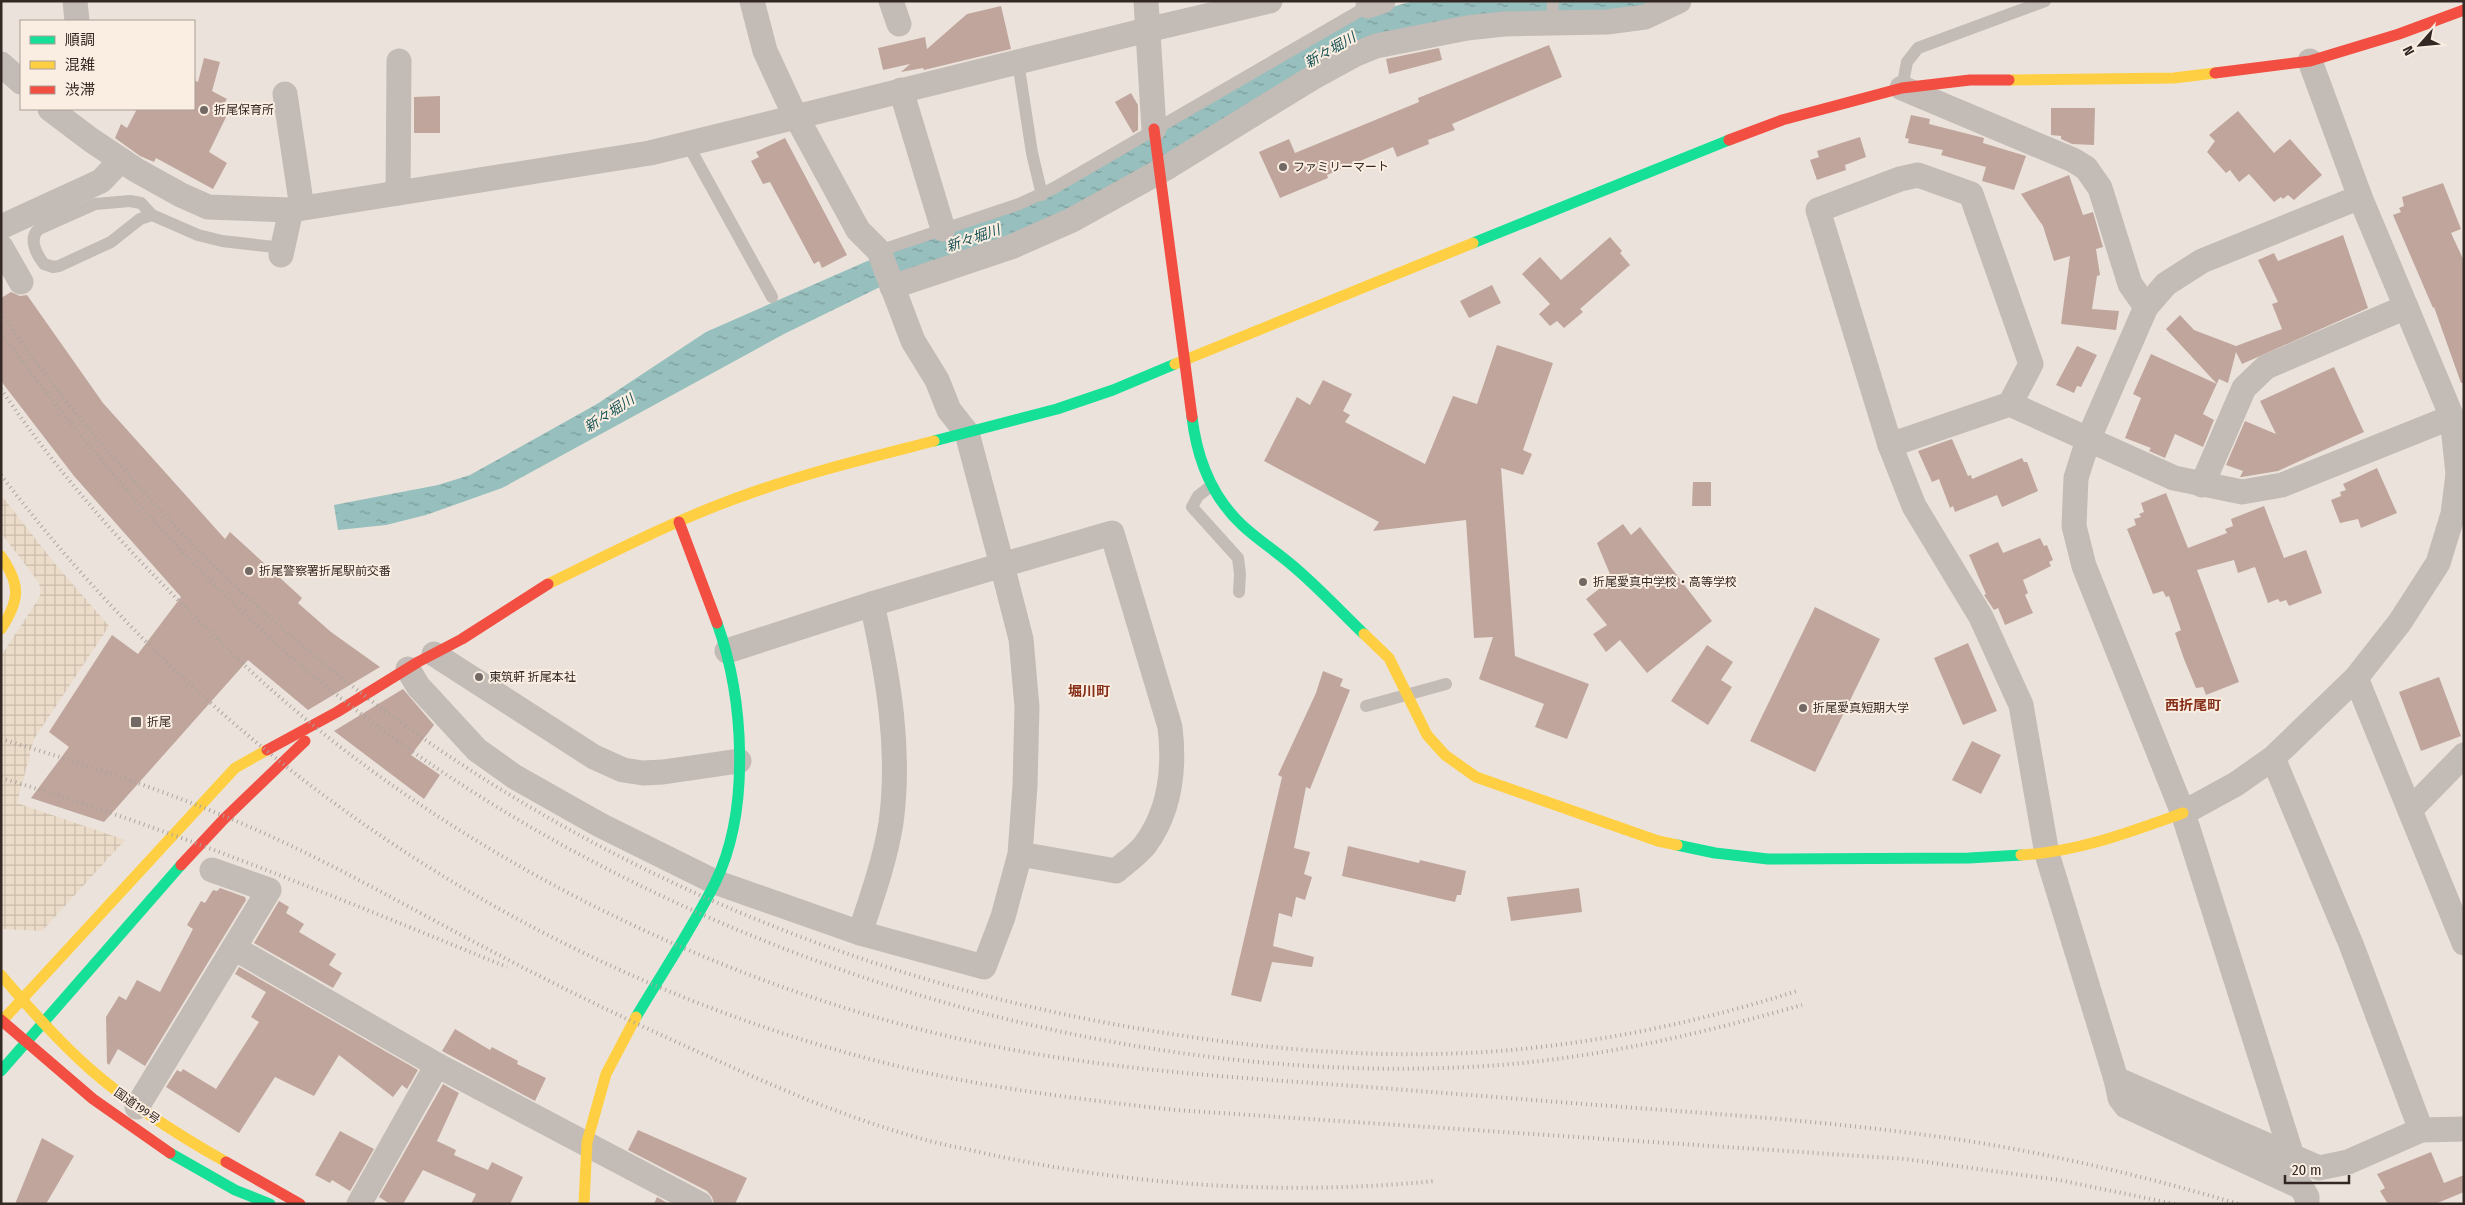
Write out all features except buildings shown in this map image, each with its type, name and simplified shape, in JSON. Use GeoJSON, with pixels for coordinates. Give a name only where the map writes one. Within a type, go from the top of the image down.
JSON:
{"type":"FeatureCollection","features":[{"type":"Feature","properties":{"kind":"main road"},"geometry":{"type":"LineString","coordinates":[[2,1021],[235,768],[337,712],[462,639],[542,588],[624,546],[678,522],[747,494],[825,469],[1057,409],[1113,390],[1397,273],[1782,120],[1902,88],[1970,80],[2174,78],[2310,61],[2400,34],[2464,10]]}},
{"type":"Feature","properties":{"kind":"main road"},"geometry":{"type":"LineString","coordinates":[[1154,132],[1184,361],[1199,457],[1211,486],[1225,507],[1242,525],[1293,566],[1389,658],[1428,735],[1445,755],[1476,777],[1658,841],[1715,853],[1768,859],[1969,858],[2047,854],[2112,839],[2183,813]]}},
{"type":"Feature","properties":{"kind":"main road"},"geometry":{"type":"LineString","coordinates":[[584,1204],[587,1142],[606,1074],[619,1047],[715,882],[730,842],[738,801],[738,715],[727,651],[678,522]]}},
{"type":"Feature","properties":{"kind":"main road"},"geometry":{"type":"LineString","coordinates":[[1,556],[15,576],[18,592],[14,608],[1,629]]}},
{"type":"Feature","properties":{"kind":"main road"},"geometry":{"type":"LineString","coordinates":[[1,1071],[180,866],[245,797],[337,712]]}},
{"type":"Feature","properties":{"kind":"main road","name":"国道199号"},"geometry":{"type":"LineString","coordinates":[[1,975],[82,1062],[137,1107],[194,1144],[247,1192],[300,1204]]}},
{"type":"Feature","properties":{"kind":"main road","name":"国道199号"},"geometry":{"type":"LineString","coordinates":[[2,1021],[25,1042],[125,1122],[184,1162],[270,1204]]}},
{"type":"Feature","properties":{"kind":"street"},"geometry":{"type":"LineString","coordinates":[[75,1],[78,20]]}},
{"type":"Feature","properties":{"kind":"street"},"geometry":{"type":"LineString","coordinates":[[408,669],[418,686],[477,750],[515,777],[600,825],[715,882],[860,933],[984,967],[1003,918],[1020,854],[1025,786],[1027,707],[1021,639],[967,433],[950,410],[938,380],[913,340],[880,254],[858,230],[797,117],[765,50],[752,1]]}},
{"type":"Feature","properties":{"kind":"street"},"geometry":{"type":"LineString","coordinates":[[1146,1],[1146,30],[1154,132]]}},
{"type":"Feature","properties":{"kind":"street"},"geometry":{"type":"LineString","coordinates":[[52,110],[121,160],[180,195],[208,207],[296,209],[650,153],[1270,1]]}},
{"type":"Feature","properties":{"kind":"street"},"geometry":{"type":"LineString","coordinates":[[891,284],[1011,247],[1051,230],[1159,169],[1312,78],[1354,55],[1376,46],[1467,28],[1504,24],[1552,12],[1607,22],[1645,17],[1679,1]]}},
{"type":"Feature","properties":{"kind":"street"},"geometry":{"type":"LineString","coordinates":[[398,193],[399,61]]}},
{"type":"Feature","properties":{"kind":"street"},"geometry":{"type":"LineString","coordinates":[[2183,813],[2236,784],[2273,758],[2356,678],[2400,622],[2438,563],[2453,514],[2458,474],[2452,417],[2360,197],[2310,61]]}},
{"type":"Feature","properties":{"kind":"street"},"geometry":{"type":"LineString","coordinates":[[1,64],[20,81]]}},
{"type":"Feature","properties":{"kind":"street"},"geometry":{"type":"LineString","coordinates":[[1902,88],[2074,160],[2086,168],[2100,188],[2130,284],[2146,308]]}},
{"type":"Feature","properties":{"kind":"street"},"geometry":{"type":"LineString","coordinates":[[901,90],[943,229]]}},
{"type":"Feature","properties":{"kind":"street"},"geometry":{"type":"LineString","coordinates":[[282,252],[296,209],[285,94]]}},
{"type":"Feature","properties":{"kind":"street"},"geometry":{"type":"LineString","coordinates":[[1,227],[101,181],[121,160]]}},
{"type":"Feature","properties":{"kind":"street"},"geometry":{"type":"LineString","coordinates":[[1890,445],[2010,404],[2031,364],[1971,194],[1918,175],[1818,210],[1890,445],[1914,506],[1981,617],[2021,705],[2047,854],[2116,1079],[2120,1098],[2126,1106],[2301,1187],[2307,1197],[2307,1204]]}},
{"type":"Feature","properties":{"kind":"street"},"geometry":{"type":"LineString","coordinates":[[2292,1156],[2183,813],[2082,558],[2074,526],[2076,478],[2088,440],[2146,308],[2166,284],[2202,261],[2360,197]]}},
{"type":"Feature","properties":{"kind":"street"},"geometry":{"type":"LineString","coordinates":[[1,247],[21,282]]}},
{"type":"Feature","properties":{"kind":"street"},"geometry":{"type":"LineString","coordinates":[[2202,484],[2244,388],[2255,376],[2266,367],[2406,307]]}},
{"type":"Feature","properties":{"kind":"street"},"geometry":{"type":"LineString","coordinates":[[2010,404],[2174,478],[2242,492],[2282,485],[2452,417]]}},
{"type":"Feature","properties":{"kind":"street"},"geometry":{"type":"LineString","coordinates":[[727,651],[872,604],[1112,533],[1170,727],[1173,754],[1172,783],[1166,806],[1144,846],[1116,871],[1020,854]]}},
{"type":"Feature","properties":{"kind":"street"},"geometry":{"type":"LineString","coordinates":[[860,933],[878,879],[890,823],[894,761],[892,710],[872,604]]}},
{"type":"Feature","properties":{"kind":"street"},"geometry":{"type":"LineString","coordinates":[[434,654],[594,757],[623,770],[643,773],[663,772],[738,761]]}},
{"type":"Feature","properties":{"kind":"street"},"geometry":{"type":"LineString","coordinates":[[2356,678],[2464,943]]}},
{"type":"Feature","properties":{"kind":"street"},"geometry":{"type":"LineString","coordinates":[[2410,810],[2464,755]]}},
{"type":"Feature","properties":{"kind":"street"},"geometry":{"type":"LineString","coordinates":[[2273,758],[2351,944],[2421,1130]]}},
{"type":"Feature","properties":{"kind":"street"},"geometry":{"type":"LineString","coordinates":[[137,1107],[269,890],[212,870]]}},
{"type":"Feature","properties":{"kind":"street"},"geometry":{"type":"LineString","coordinates":[[234,948],[436,1065],[587,1142],[700,1204]]}},
{"type":"Feature","properties":{"kind":"street"},"geometry":{"type":"LineString","coordinates":[[360,1204],[436,1065]]}},
{"type":"Feature","properties":{"kind":"street"},"geometry":{"type":"LineString","coordinates":[[2116,1079],[2319,1168],[2348,1162],[2421,1130],[2464,1129]]}},
{"type":"Feature","properties":{"kind":"lane"},"geometry":{"type":"LineString","coordinates":[[1902,88],[1908,62],[1918,48],[2045,1]]}},
{"type":"Feature","properties":{"kind":"lane"},"geometry":{"type":"LineString","coordinates":[[880,254],[943,229],[1042,195],[1154,132],[1371,3]]}},
{"type":"Feature","properties":{"kind":"lane"},"geometry":{"type":"LineString","coordinates":[[1018,62],[1032,153],[1042,195]]}},
{"type":"Feature","properties":{"kind":"lane"},"geometry":{"type":"LineString","coordinates":[[687,143],[772,297]]}},
{"type":"Feature","properties":{"kind":"lane"},"geometry":{"type":"LineString","coordinates":[[152,215],[140,220],[111,242],[59,266],[53,267],[44,264],[33,242],[34,232],[38,229],[95,204],[130,201],[141,204],[152,215],[210,239],[282,252]]}},
{"type":"Feature","properties":{"kind":"lane"},"geometry":{"type":"LineString","coordinates":[[1211,486],[1198,496],[1192,506],[1238,558],[1240,574],[1239,592]]}},
{"type":"Feature","properties":{"kind":"lane"},"geometry":{"type":"LineString","coordinates":[[1366,706],[1446,684]]}},
{"type":"Feature","properties":{"kind":"shaded area"},"geometry":{"type":"Polygon","coordinates":[[[1,495],[56,565],[109,626],[34,739],[17,803],[125,840],[42,931],[1,929],[1,656],[39,598],[41,590],[38,581],[1,533],[1,495]]]}},
{"type":"Feature","properties":{"kind":"water","name":"新々堀川"},"geometry":{"type":"Polygon","coordinates":[[[1414,1],[1667,1],[1657,6],[1402,30],[1067,216],[911,273],[878,288],[784,334],[502,488],[426,515],[386,525],[338,530],[334,505],[438,485],[470,475],[597,404],[706,332],[865,262],[984,219],[1362,15],[1414,1]]]}},
{"type":"Feature","properties":{"kind":"railway"},"geometry":{"type":"LineString","coordinates":[[1,313],[56,388],[115,459],[218,569],[330,669],[451,758],[580,835],[714,902],[855,956],[999,999],[1147,1030],[1273,1047],[1357,1053],[1442,1054],[1525,1049],[1564,1044],[1682,1023],[1797,991]]}},
{"type":"Feature","properties":{"kind":"railway"},"geometry":{"type":"LineString","coordinates":[[1,333],[102,461],[173,542],[210,580],[289,655],[414,753],[552,839],[700,914],[856,975],[1016,1021],[1179,1053],[1341,1068],[1500,1065],[1577,1056],[1690,1034],[1802,1005]]}},
{"type":"Feature","properties":{"kind":"railway"},"geometry":{"type":"LineString","coordinates":[[1,389],[22,420],[68,479],[142,563],[257,677],[350,755],[442,819],[539,877],[640,929],[745,973],[853,1010],[960,1039],[1068,1059],[1198,1074],[1762,1118],[1911,1133],[2021,1150],[2058,1158],[2167,1184],[2239,1204]]}},
{"type":"Feature","properties":{"kind":"railway"},"geometry":{"type":"LineString","coordinates":[[1,475],[46,532],[94,587],[176,671],[264,749],[358,820],[456,884],[559,941],[666,990],[776,1031],[889,1064],[960,1080],[1103,1102],[1175,1110],[1905,1159],[2059,1180],[2175,1204]]}},
{"type":"Feature","properties":{"kind":"railway"},"geometry":{"type":"LineString","coordinates":[[1,739],[136,782],[203,807],[268,835],[356,878],[525,969],[631,1021],[786,1091],[886,1128],[937,1143],[1035,1164],[1149,1180],[1206,1185],[1320,1188],[1435,1181]]}},
{"type":"Feature","properties":{"kind":"railway"},"geometry":{"type":"LineString","coordinates":[[1,778],[130,819],[193,842],[507,967]]}},
{"type":"Feature","properties":{"kind":"traffic: fast"},"geometry":{"type":"LineString","coordinates":[[1473,243],[1729,140]]}},
{"type":"Feature","properties":{"kind":"traffic: fast"},"geometry":{"type":"LineString","coordinates":[[934,441],[1057,409],[1113,390],[1175,364]]}},
{"type":"Feature","properties":{"kind":"traffic: fast"},"geometry":{"type":"LineString","coordinates":[[1192,417],[1194,433],[1207,476],[1231,514],[1302,574],[1364,634]]}},
{"type":"Feature","properties":{"kind":"traffic: fast"},"geometry":{"type":"LineString","coordinates":[[636,1017],[687,934],[715,883],[727,854],[734,822],[739,788],[738,719],[733,685],[717,623]]}},
{"type":"Feature","properties":{"kind":"traffic: fast"},"geometry":{"type":"LineString","coordinates":[[1677,845],[1715,853],[1768,859],[1969,858],[2021,855]]}},
{"type":"Feature","properties":{"kind":"traffic: fast"},"geometry":{"type":"LineString","coordinates":[[1,1071],[181,865]]}},
{"type":"Feature","properties":{"kind":"traffic: fast"},"geometry":{"type":"LineString","coordinates":[[170,1153],[235,1190],[270,1204]]}},
{"type":"Feature","properties":{"kind":"traffic: slow"},"geometry":{"type":"LineString","coordinates":[[2009,80],[2174,78],[2215,73]]}},
{"type":"Feature","properties":{"kind":"traffic: slow"},"geometry":{"type":"LineString","coordinates":[[1175,364],[1473,243]]}},
{"type":"Feature","properties":{"kind":"traffic: slow"},"geometry":{"type":"LineString","coordinates":[[548,584],[646,536],[722,503],[817,472],[934,441]]}},
{"type":"Feature","properties":{"kind":"traffic: slow"},"geometry":{"type":"LineString","coordinates":[[1,556],[8,566],[16,592],[12,609],[1,629]]}},
{"type":"Feature","properties":{"kind":"traffic: slow"},"geometry":{"type":"LineString","coordinates":[[1364,634],[1389,658],[1427,735],[1445,755],[1476,777],[1658,841],[1677,845]]}},
{"type":"Feature","properties":{"kind":"traffic: slow"},"geometry":{"type":"LineString","coordinates":[[1,1022],[235,768],[267,750]]}},
{"type":"Feature","properties":{"kind":"traffic: slow"},"geometry":{"type":"LineString","coordinates":[[2021,855],[2063,850],[2104,840],[2183,813]]}},
{"type":"Feature","properties":{"kind":"traffic: slow"},"geometry":{"type":"LineString","coordinates":[[1,975],[55,1036],[106,1083],[156,1119],[226,1162]]}},
{"type":"Feature","properties":{"kind":"traffic: slow"},"geometry":{"type":"LineString","coordinates":[[584,1204],[587,1142],[606,1074],[636,1017]]}},
{"type":"Feature","properties":{"kind":"traffic: jam"},"geometry":{"type":"LineString","coordinates":[[2215,73],[2310,61],[2399,34],[2464,10]]}},
{"type":"Feature","properties":{"kind":"traffic: jam"},"geometry":{"type":"LineString","coordinates":[[1729,140],[1782,120],[1902,88],[1970,80],[2009,80]]}},
{"type":"Feature","properties":{"kind":"traffic: jam"},"geometry":{"type":"LineString","coordinates":[[1154,129],[1192,417]]}},
{"type":"Feature","properties":{"kind":"traffic: jam"},"geometry":{"type":"LineString","coordinates":[[679,522],[717,623]]}},
{"type":"Feature","properties":{"kind":"traffic: jam"},"geometry":{"type":"LineString","coordinates":[[267,750],[337,712],[418,662],[462,639],[548,584]]}},
{"type":"Feature","properties":{"kind":"traffic: jam"},"geometry":{"type":"LineString","coordinates":[[181,865],[224,819],[305,741]]}},
{"type":"Feature","properties":{"kind":"traffic: jam"},"geometry":{"type":"LineString","coordinates":[[1,1020],[93,1099],[170,1153]]}},
{"type":"Feature","properties":{"kind":"traffic: jam"},"geometry":{"type":"LineString","coordinates":[[226,1162],[300,1204]]}},
{"type":"Feature","properties":{"kind":"place","name":"折尾保育所"},"geometry":{"type":"Point","coordinates":[204,110]}},
{"type":"Feature","properties":{"kind":"place","name":"ファミリーマート"},"geometry":{"type":"Point","coordinates":[1283,167]}},
{"type":"Feature","properties":{"kind":"place","name":"折尾警察署折尾駅前交番"},"geometry":{"type":"Point","coordinates":[249,571]}},
{"type":"Feature","properties":{"kind":"place","name":"折尾愛真中学校・高等学校"},"geometry":{"type":"Point","coordinates":[1583,582]}},
{"type":"Feature","properties":{"kind":"place","name":"東筑軒 折尾本社"},"geometry":{"type":"Point","coordinates":[479,677]}},
{"type":"Feature","properties":{"kind":"place","name":"折尾愛真短期大学"},"geometry":{"type":"Point","coordinates":[1803,708]}},
{"type":"Feature","properties":{"kind":"place","name":"折尾"},"geometry":{"type":"Point","coordinates":[136,722]}},
{"type":"Feature","properties":{"kind":"district","name":"堀川町"},"geometry":{"type":"Point","coordinates":[1089,691]}},
{"type":"Feature","properties":{"kind":"district","name":"西折尾町"},"geometry":{"type":"Point","coordinates":[2193,705]}}]}
